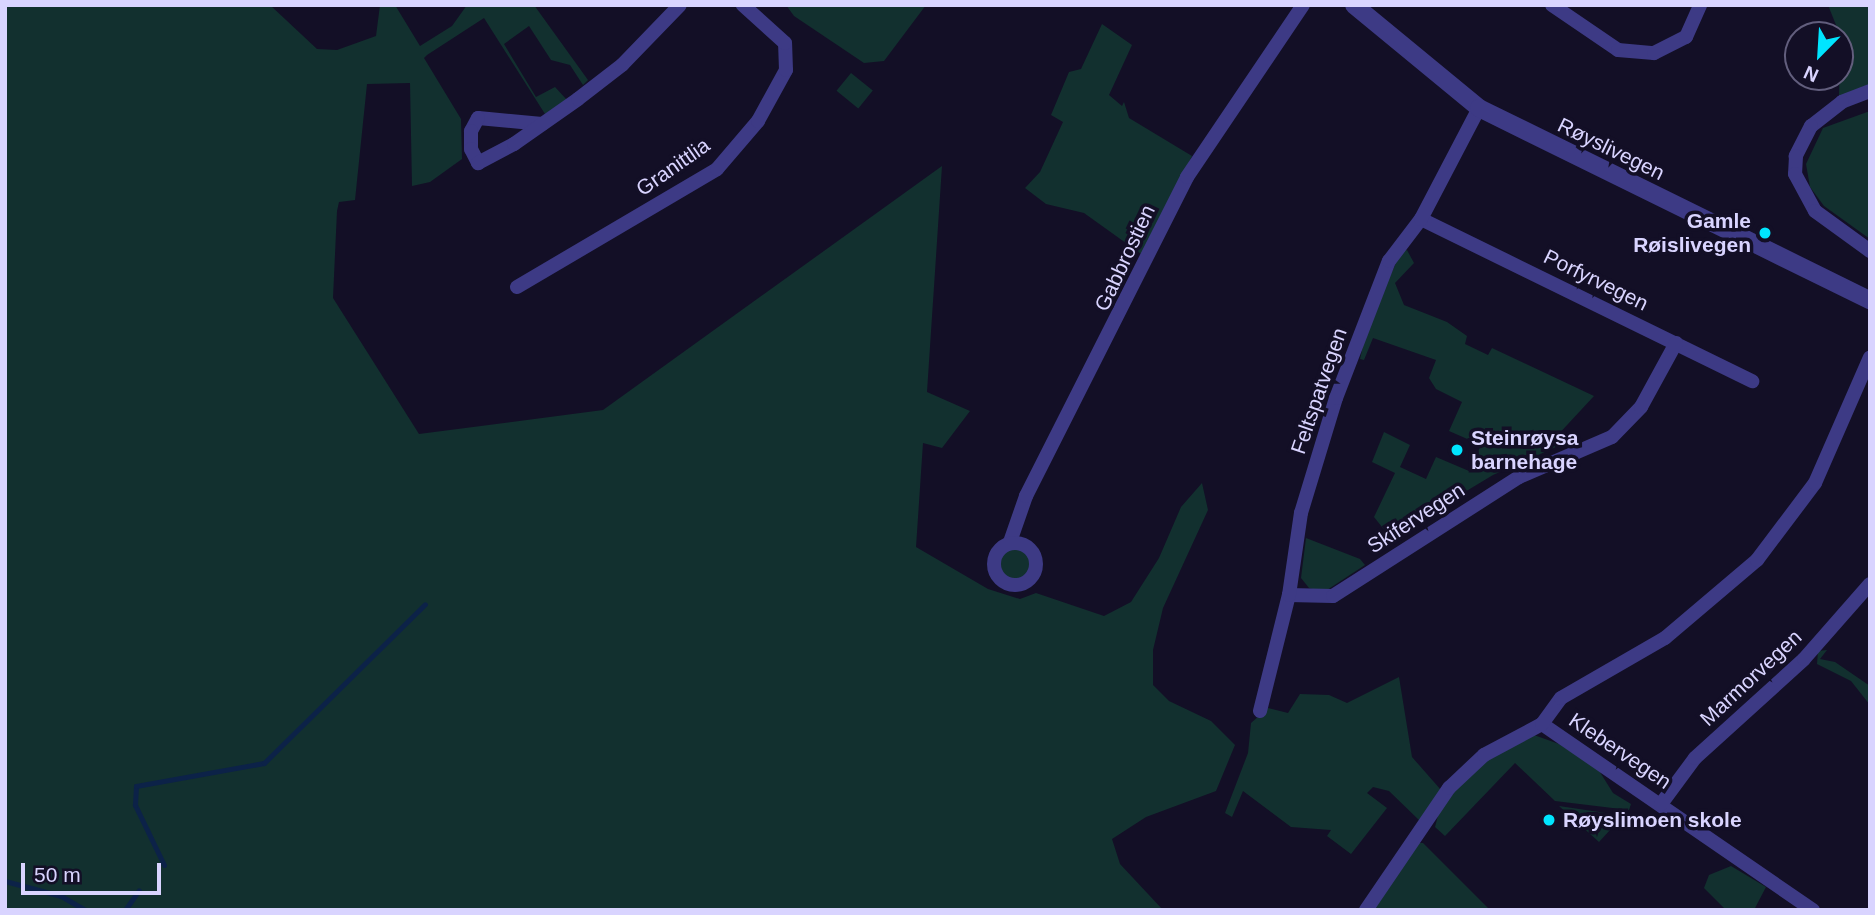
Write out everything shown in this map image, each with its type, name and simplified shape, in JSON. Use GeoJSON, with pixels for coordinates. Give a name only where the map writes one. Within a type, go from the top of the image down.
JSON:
{"type":"FeatureCollection","features":[{"type":"Feature","properties":{"kind":"street"},"geometry":{"type":"LineString","coordinates":[[542,124],[478,118],[471,149],[478,163],[542,124],[622,65],[681,5]]}},
{"type":"Feature","properties":{"kind":"street","name":"Granittlia"},"geometry":{"type":"LineString","coordinates":[[517,287],[717,169],[758,121],[786,70],[785,43],[743,5]]}},
{"type":"Feature","properties":{"kind":"street","name":"Gabbrostien"},"geometry":{"type":"LineString","coordinates":[[1010,542],[1026,496],[1187,177],[1303,5]]}},
{"type":"Feature","properties":{"kind":"street","name":"Røyslivegen"},"geometry":{"type":"LineString","coordinates":[[1354,5],[1479,108],[1870,300]]}},
{"type":"Feature","properties":{"kind":"street"},"geometry":{"type":"LineString","coordinates":[[1552,5],[1618,50],[1645,53],[1673,47],[1686,37],[1700,5]]}},
{"type":"Feature","properties":{"kind":"street"},"geometry":{"type":"LineString","coordinates":[[1867,95],[1842,102],[1811,126],[1796,156],[1795,174],[1815,211],[1870,251]]}},
{"type":"Feature","properties":{"kind":"street","name":"Feltspatvegen"},"geometry":{"type":"LineString","coordinates":[[1260,711],[1289,595],[1301,513],[1336,398],[1389,261],[1421,219],[1479,108]]}},
{"type":"Feature","properties":{"kind":"street","name":"Porfyrvegen"},"geometry":{"type":"LineString","coordinates":[[1421,219],[1752,381]]}},
{"type":"Feature","properties":{"kind":"street","name":"Skifervegen"},"geometry":{"type":"LineString","coordinates":[[1289,595],[1333,596],[1519,477],[1612,437],[1641,407],[1676,343]]}},
{"type":"Feature","properties":{"kind":"street"},"geometry":{"type":"LineString","coordinates":[[1366,910],[1449,788],[1484,755],[1542,724],[1561,698],[1665,638],[1714,601],[1776,539],[1815,483],[1870,357]]}},
{"type":"Feature","properties":{"kind":"street","name":"Marmorvegen"},"geometry":{"type":"LineString","coordinates":[[1661,804],[1695,758],[1833,630],[1870,584]]}},
{"type":"Feature","properties":{"kind":"street","name":"Klebervegen"},"geometry":{"type":"LineString","coordinates":[[1542,724],[1813,910]]}},
{"type":"Feature","properties":{"kind":"green space"},"geometry":{"type":"Polygon","coordinates":[[[5,5],[270,5],[317,49],[337,50],[376,36],[380,5],[395,5],[420,46],[452,26],[467,5],[534,5],[588,80],[583,85],[570,65],[551,60],[529,26],[504,44],[536,97],[555,87],[567,100],[545,114],[484,18],[424,58],[461,119],[462,159],[430,182],[412,186],[410,83],[367,84],[355,200],[339,202],[337,211],[333,298],[419,434],[603,410],[942,166],[927,392],[970,411],[942,448],[923,443],[916,547],[988,589],[1020,599],[1036,593],[1104,616],[1131,602],[1159,558],[1181,507],[1202,483],[1208,510],[1163,608],[1153,650],[1153,685],[1169,701],[1211,721],[1235,745],[1216,791],[1146,817],[1112,839],[1120,864],[1163,910],[5,910],[5,5]]]}},
{"type":"Feature","properties":{"kind":"green space"},"geometry":{"type":"Polygon","coordinates":[[[786,5],[926,5],[884,61],[864,63],[794,16],[786,5]]]}},
{"type":"Feature","properties":{"kind":"green space"},"geometry":{"type":"Polygon","coordinates":[[[1828,5],[1870,5],[1870,84],[1854,91],[1854,21],[1834,21],[1828,5]]]}},
{"type":"Feature","properties":{"kind":"green space"},"geometry":{"type":"Polygon","coordinates":[[[1102,24],[1132,45],[1109,95],[1122,106],[1124,102],[1129,118],[1192,156],[1144,256],[1084,213],[1046,204],[1025,188],[1040,172],[1063,122],[1051,115],[1069,72],[1081,69],[1102,24]]]}},
{"type":"Feature","properties":{"kind":"green space"},"geometry":{"type":"Polygon","coordinates":[[[851,73],[873,91],[858,108],[837,91],[851,73]]]}},
{"type":"Feature","properties":{"kind":"green space"},"geometry":{"type":"Polygon","coordinates":[[[1839,91],[1853,91],[1839,97],[1839,91]]]}},
{"type":"Feature","properties":{"kind":"green space"},"geometry":{"type":"Polygon","coordinates":[[[1870,111],[1870,239],[1824,206],[1810,187],[1806,164],[1823,128],[1870,111]]]}},
{"type":"Feature","properties":{"kind":"green space"},"geometry":{"type":"Polygon","coordinates":[[[1407,250],[1414,263],[1395,283],[1404,305],[1447,322],[1467,336],[1465,344],[1488,355],[1492,348],[1594,396],[1555,438],[1565,443],[1493,475],[1390,537],[1374,517],[1395,473],[1372,462],[1384,432],[1410,445],[1400,467],[1426,479],[1436,457],[1469,471],[1481,445],[1449,431],[1462,402],[1436,389],[1429,378],[1436,360],[1373,338],[1364,360],[1360,359],[1368,324],[1401,252],[1407,250]]]}},
{"type":"Feature","properties":{"kind":"green space"},"geometry":{"type":"Polygon","coordinates":[[[1306,538],[1360,559],[1365,565],[1324,592],[1309,588],[1301,578],[1306,538]]]}},
{"type":"Feature","properties":{"kind":"green space"},"geometry":{"type":"Polygon","coordinates":[[[1015,548],[1026,553],[1031,564],[1026,575],[1015,580],[1004,575],[999,564],[1004,553],[1015,548]]]}},
{"type":"Feature","properties":{"kind":"green space"},"geometry":{"type":"Polygon","coordinates":[[[1827,650],[1820,659],[1835,662],[1870,686],[1870,705],[1851,681],[1817,664],[1818,651],[1827,650]]]}},
{"type":"Feature","properties":{"kind":"green space"},"geometry":{"type":"Polygon","coordinates":[[[1399,677],[1412,757],[1441,790],[1421,822],[1389,791],[1373,787],[1367,793],[1387,808],[1351,854],[1327,836],[1331,830],[1291,827],[1243,791],[1232,817],[1225,813],[1248,753],[1251,723],[1268,708],[1288,713],[1300,694],[1329,695],[1347,703],[1399,677]]]}},
{"type":"Feature","properties":{"kind":"green space"},"geometry":{"type":"Polygon","coordinates":[[[1534,735],[1559,744],[1598,769],[1613,793],[1631,804],[1629,810],[1555,801],[1515,763],[1445,836],[1435,827],[1440,808],[1479,765],[1534,735]]]}},
{"type":"Feature","properties":{"kind":"green space"},"geometry":{"type":"Polygon","coordinates":[[[1559,806],[1606,813],[1622,817],[1599,842],[1559,806]]]}},
{"type":"Feature","properties":{"kind":"green space"},"geometry":{"type":"Polygon","coordinates":[[[1419,843],[1423,843],[1490,910],[1371,910],[1419,843]]]}},
{"type":"Feature","properties":{"kind":"green space"},"geometry":{"type":"Polygon","coordinates":[[[1731,866],[1766,887],[1754,910],[1726,910],[1704,888],[1709,875],[1731,866]]]}},
{"type":"Feature","properties":{"kind":"waterway"},"geometry":{"type":"LineString","coordinates":[[164,865],[135,805],[136,786],[264,763],[425,604]]}},
{"type":"Feature","properties":{"kind":"waterway"},"geometry":{"type":"LineString","coordinates":[[5,881],[61,896],[85,910]]}},
{"type":"Feature","properties":{"kind":"waterway"},"geometry":{"type":"LineString","coordinates":[[125,910],[139,890]]}},
{"type":"Feature","properties":{"kind":"place","name":"Gamle Røislivegen"},"geometry":{"type":"Point","coordinates":[1765,233]}},
{"type":"Feature","properties":{"kind":"place","name":"Steinrøysa barnehage"},"geometry":{"type":"Point","coordinates":[1457,450]}},
{"type":"Feature","properties":{"kind":"place","name":"Røyslimoen skole"},"geometry":{"type":"Point","coordinates":[1549,820]}}]}
